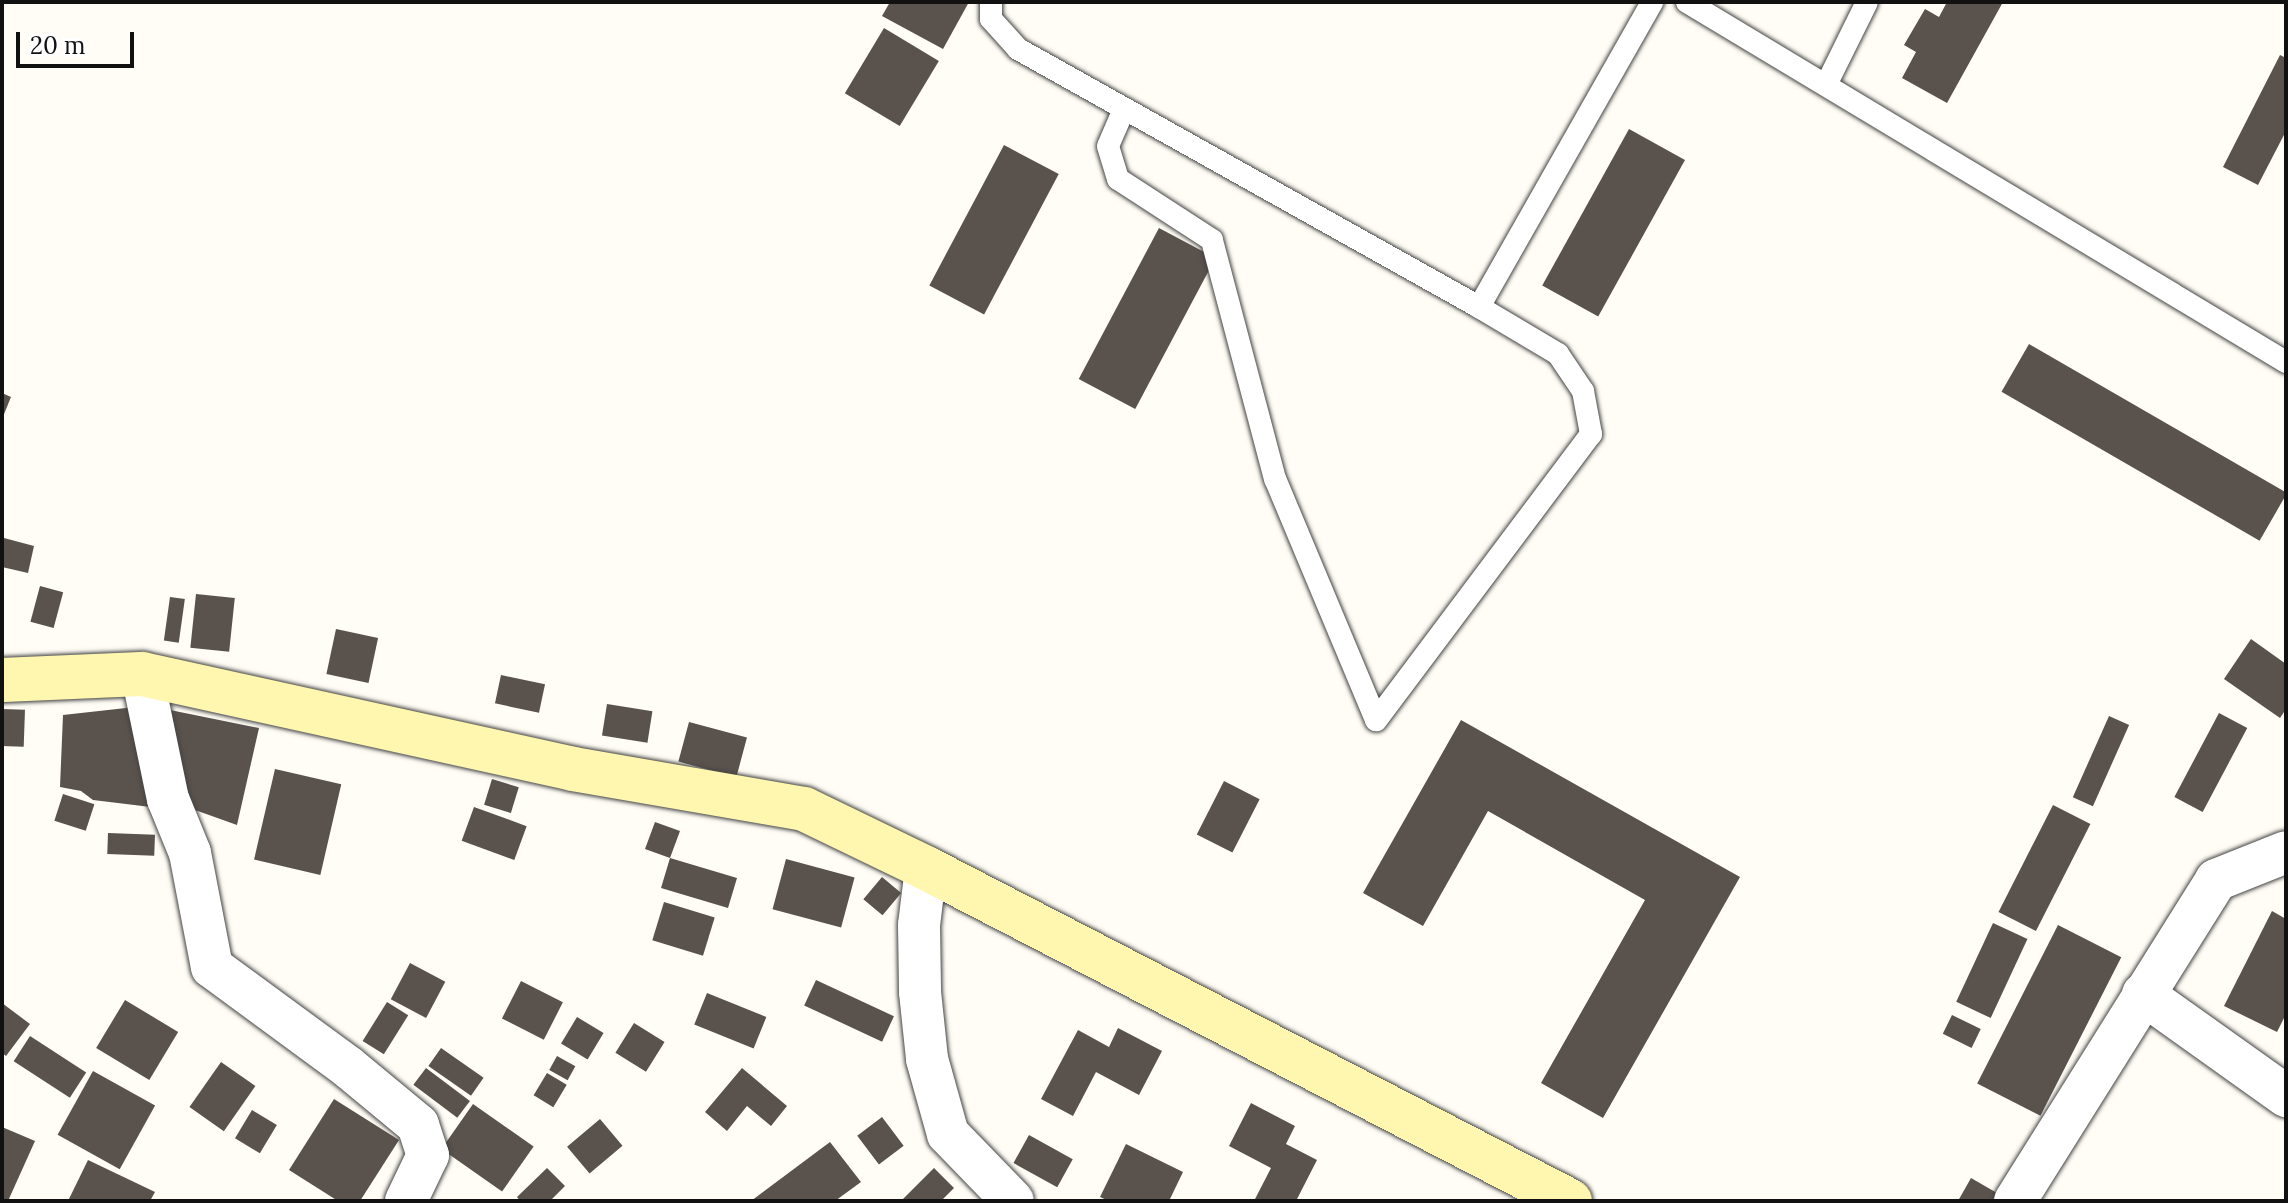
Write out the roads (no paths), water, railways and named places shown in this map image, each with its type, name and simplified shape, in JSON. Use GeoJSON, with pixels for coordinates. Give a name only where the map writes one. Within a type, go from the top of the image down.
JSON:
{"type":"FeatureCollection","features":[{"type":"Feature","properties":{"kind":"street"},"geometry":{"type":"LineString","coordinates":[[142,674],[168,799],[190,853],[212,967],[348,1067],[418,1125],[428,1155],[406,1201]]}},
{"type":"Feature","properties":{"kind":"street"},"geometry":{"type":"LineString","coordinates":[[2,680],[142,674],[573,769],[804,809],[926,868],[1570,1201]]}},
{"type":"Feature","properties":{"kind":"street"},"geometry":{"type":"LineString","coordinates":[[2015,1201],[2216,880],[2286,852]]}},
{"type":"Feature","properties":{"kind":"street"},"geometry":{"type":"LineString","coordinates":[[926,868],[919,938],[927,1059],[948,1134],[1013,1201]]}},
{"type":"Feature","properties":{"kind":"street"},"geometry":{"type":"LineString","coordinates":[[2143,994],[2286,1096]]}},
{"type":"Feature","properties":{"kind":"lane"},"geometry":{"type":"LineString","coordinates":[[991,2],[991,19],[1018,49],[1558,354],[1583,391],[1591,434],[1376,720],[1275,479],[1212,240],[1118,179],[1108,146],[1124,109]]}},
{"type":"Feature","properties":{"kind":"lane"},"geometry":{"type":"LineString","coordinates":[[1479,307],[1652,2]]}},
{"type":"Feature","properties":{"kind":"lane"},"geometry":{"type":"LineString","coordinates":[[1687,2],[1827,83],[2286,362]]}},
{"type":"Feature","properties":{"kind":"lane"},"geometry":{"type":"LineString","coordinates":[[1827,83],[1867,2]]}}]}
